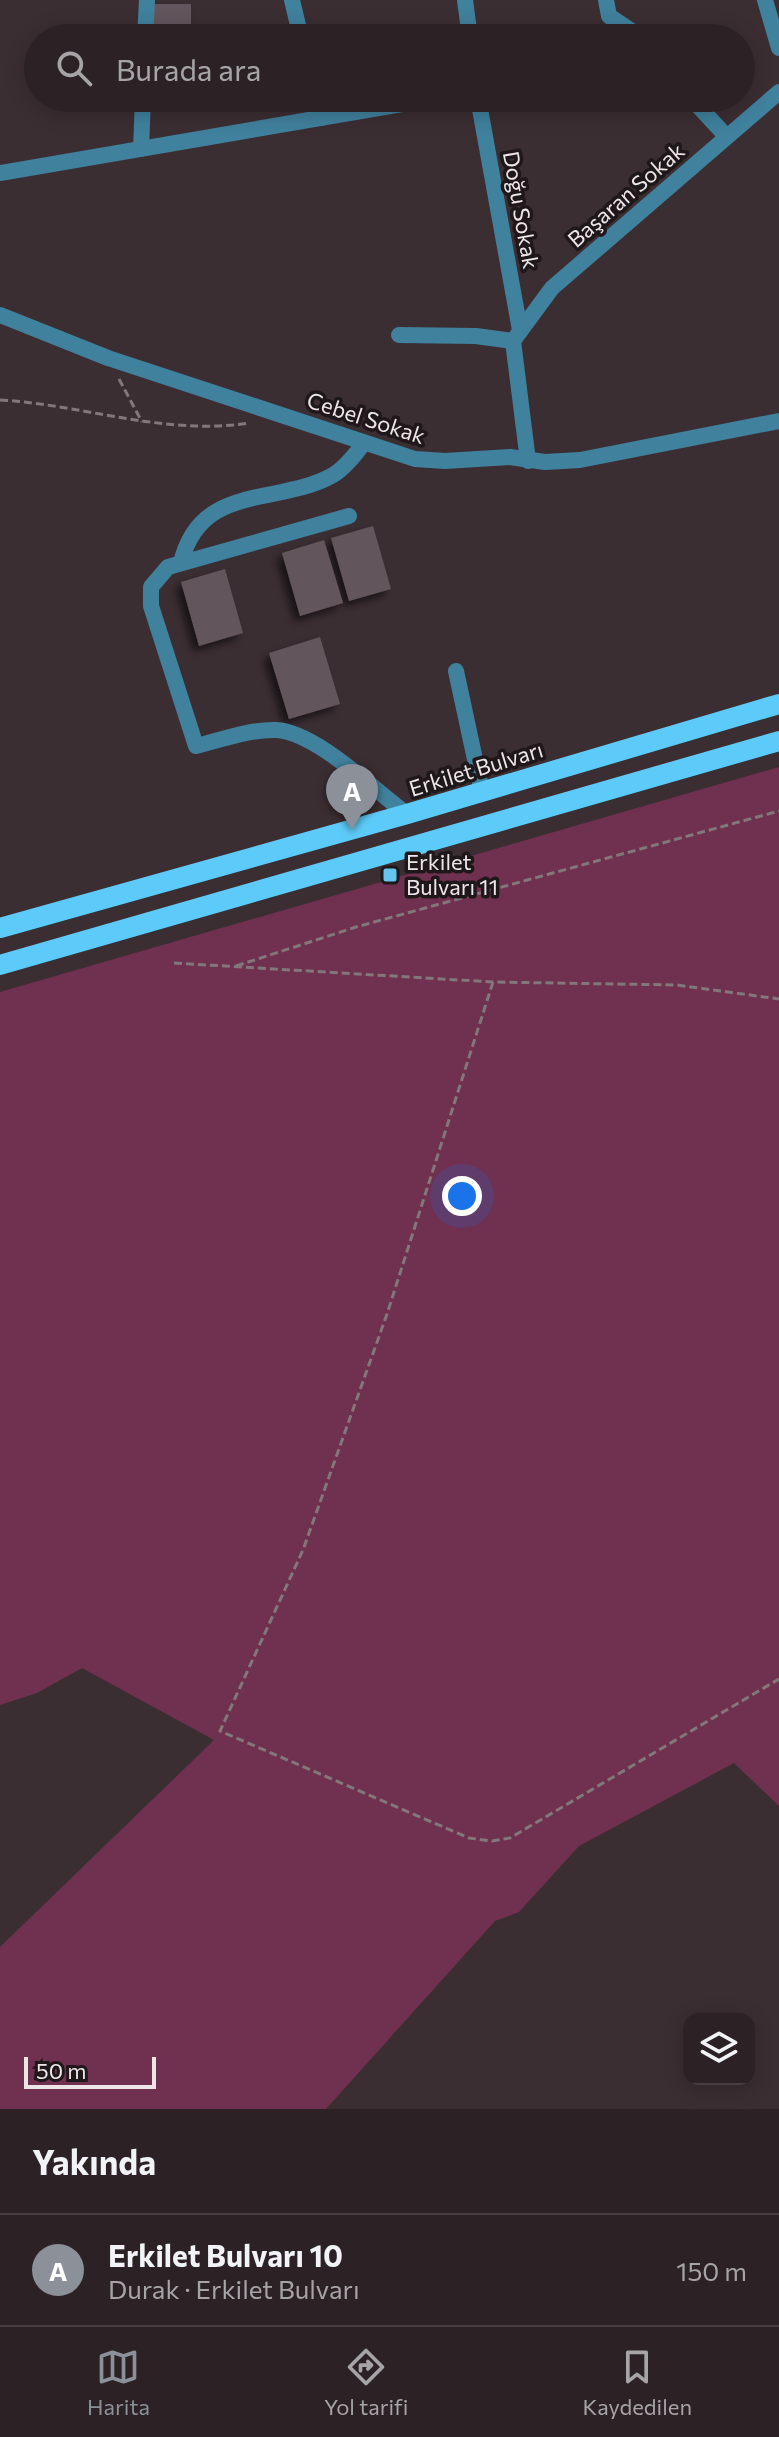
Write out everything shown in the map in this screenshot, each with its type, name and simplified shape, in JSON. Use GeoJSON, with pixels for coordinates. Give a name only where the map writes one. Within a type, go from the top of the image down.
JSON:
{"type":"FeatureCollection","features":[{"type":"Feature","properties":{"kind":"main road","name":"Erkilet Bulvarı"},"geometry":{"type":"LineString","coordinates":[[0,928],[407,814],[779,704]]}},
{"type":"Feature","properties":{"kind":"main road"},"geometry":{"type":"LineString","coordinates":[[0,965],[779,741]]}},
{"type":"Feature","properties":{"kind":"street"},"geometry":{"type":"LineString","coordinates":[[146,24],[147,0]]}},
{"type":"Feature","properties":{"kind":"street"},"geometry":{"type":"LineString","coordinates":[[292,0],[298,24]]}},
{"type":"Feature","properties":{"kind":"street"},"geometry":{"type":"LineString","coordinates":[[465,0],[468,24]]}},
{"type":"Feature","properties":{"kind":"street"},"geometry":{"type":"LineString","coordinates":[[606,0],[609,16],[621,24]]}},
{"type":"Feature","properties":{"kind":"street"},"geometry":{"type":"LineString","coordinates":[[765,0],[779,48]]}},
{"type":"Feature","properties":{"kind":"street","name":"Başaran Sokak"},"geometry":{"type":"LineString","coordinates":[[755,112],[779,92]]}},
{"type":"Feature","properties":{"kind":"street"},"geometry":{"type":"LineString","coordinates":[[141,149],[142,112]]}},
{"type":"Feature","properties":{"kind":"street"},"geometry":{"type":"LineString","coordinates":[[320,112],[321,118]]}},
{"type":"Feature","properties":{"kind":"street"},"geometry":{"type":"LineString","coordinates":[[0,173],[356,112]]}},
{"type":"Feature","properties":{"kind":"street","name":"Doğu Sokak"},"geometry":{"type":"LineString","coordinates":[[480,112],[516,335],[528,461]]}},
{"type":"Feature","properties":{"kind":"street"},"geometry":{"type":"LineString","coordinates":[[704,112],[726,136]]}},
{"type":"Feature","properties":{"kind":"street","name":"Başaran Sokak"},"geometry":{"type":"LineString","coordinates":[[516,335],[552,288],[755,112]]}},
{"type":"Feature","properties":{"kind":"street","name":"Cebel Sokak"},"geometry":{"type":"LineString","coordinates":[[0,315],[108,358],[289,416],[363,444],[429,461],[510,457],[528,461],[580,460],[779,421]]}},
{"type":"Feature","properties":{"kind":"street"},"geometry":{"type":"LineString","coordinates":[[399,335],[516,335]]}},
{"type":"Feature","properties":{"kind":"street"},"geometry":{"type":"LineString","coordinates":[[181,563],[193,533],[210,516],[234,504],[332,477],[363,444]]}},
{"type":"Feature","properties":{"kind":"street"},"geometry":{"type":"LineString","coordinates":[[349,516],[181,563],[161,572],[151,587],[150,600],[196,746],[257,732],[289,732],[313,742],[407,814]]}},
{"type":"Feature","properties":{"kind":"street"},"geometry":{"type":"LineString","coordinates":[[456,671],[482,792]]}},
{"type":"Feature","properties":{"kind":"path"},"geometry":{"type":"LineString","coordinates":[[108,358],[142,422]]}},
{"type":"Feature","properties":{"kind":"path"},"geometry":{"type":"LineString","coordinates":[[0,399],[76,407],[142,422],[200,428],[289,416]]}},
{"type":"Feature","properties":{"kind":"path"},"geometry":{"type":"LineString","coordinates":[[232,967],[356,927],[779,811]]}},
{"type":"Feature","properties":{"kind":"path"},"geometry":{"type":"LineString","coordinates":[[174,963],[493,982],[677,985],[779,999]]}},
{"type":"Feature","properties":{"kind":"path"},"geometry":{"type":"LineString","coordinates":[[493,982],[478,1021],[463,1080],[387,1314],[303,1550],[220,1731],[469,1838],[492,1841],[510,1838],[779,1679]]}},
{"type":"Feature","properties":{"kind":"shaded area"},"geometry":{"type":"Polygon","coordinates":[[[779,767],[779,1806],[734,1763],[579,1846],[519,1912],[495,1921],[326,2109],[0,2109],[0,1947],[214,1740],[82,1668],[37,1693],[0,1705],[0,992],[779,767]]]}},
{"type":"Feature","properties":{"kind":"building"},"geometry":{"type":"Polygon","coordinates":[[[150,4],[191,4],[191,24],[150,24],[150,4]]]}},
{"type":"Feature","properties":{"kind":"building"},"geometry":{"type":"Polygon","coordinates":[[[373,526],[391,589],[349,601],[331,538],[373,526]]]}},
{"type":"Feature","properties":{"kind":"building"},"geometry":{"type":"Polygon","coordinates":[[[324,540],[343,603],[300,616],[282,553],[324,540]]]}},
{"type":"Feature","properties":{"kind":"building"},"geometry":{"type":"Polygon","coordinates":[[[225,569],[243,633],[199,646],[181,582],[225,569]]]}},
{"type":"Feature","properties":{"kind":"building"},"geometry":{"type":"Polygon","coordinates":[[[320,637],[340,704],[289,719],[269,653],[320,637]]]}},
{"type":"Feature","properties":{"kind":"place","name":"Erkilet Bulvarı 10"},"geometry":{"type":"Point","coordinates":[352,830]}},
{"type":"Feature","properties":{"kind":"place","name":"Erkilet Bulvarı 11"},"geometry":{"type":"Point","coordinates":[390,875]}}]}
